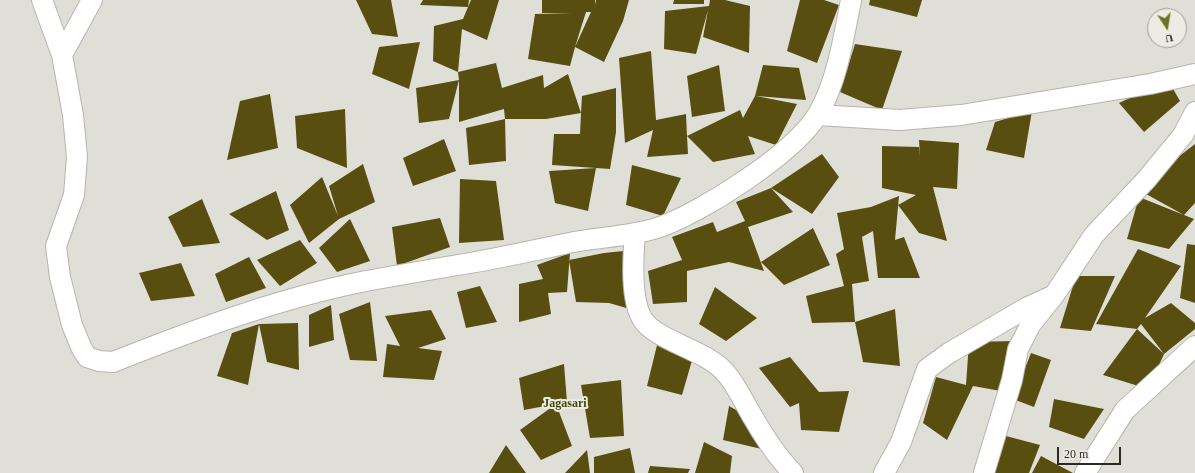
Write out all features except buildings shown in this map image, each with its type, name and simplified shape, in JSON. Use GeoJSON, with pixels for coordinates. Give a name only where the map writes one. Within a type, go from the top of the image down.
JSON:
{"type":"FeatureCollection","features":[{"type":"Feature","properties":{"kind":"street"},"geometry":{"type":"LineString","coordinates":[[42,0],[62,56],[73,114],[77,157],[74,195],[56,246],[60,277],[76,338],[87,357],[99,361],[114,362],[203,328],[282,302],[360,282],[634,233],[658,228],[677,219],[744,180],[774,160],[800,137],[818,115],[830,86],[851,0]]}},
{"type":"Feature","properties":{"kind":"street"},"geometry":{"type":"LineString","coordinates":[[62,56],[92,0]]}},
{"type":"Feature","properties":{"kind":"street"},"geometry":{"type":"LineString","coordinates":[[818,115],[900,120],[961,115],[1150,84],[1195,74]]}},
{"type":"Feature","properties":{"kind":"street"},"geometry":{"type":"LineString","coordinates":[[984,473],[1012,380],[1018,349],[1031,324],[1055,294],[1094,235],[1146,180],[1183,135],[1195,112]]}},
{"type":"Feature","properties":{"kind":"street"},"geometry":{"type":"LineString","coordinates":[[634,233],[635,292],[637,308],[643,321],[654,331],[708,357],[724,371],[735,386],[760,430],[784,464],[793,473]]}},
{"type":"Feature","properties":{"kind":"street"},"geometry":{"type":"LineString","coordinates":[[884,473],[901,442],[927,369],[949,353],[1028,307],[1055,294]]}},
{"type":"Feature","properties":{"kind":"street"},"geometry":{"type":"LineString","coordinates":[[1085,473],[1125,410],[1195,346]]}},
{"type":"Feature","properties":{"kind":"district","name":"Jagasari"},"geometry":{"type":"Point","coordinates":[565,404]}}]}
